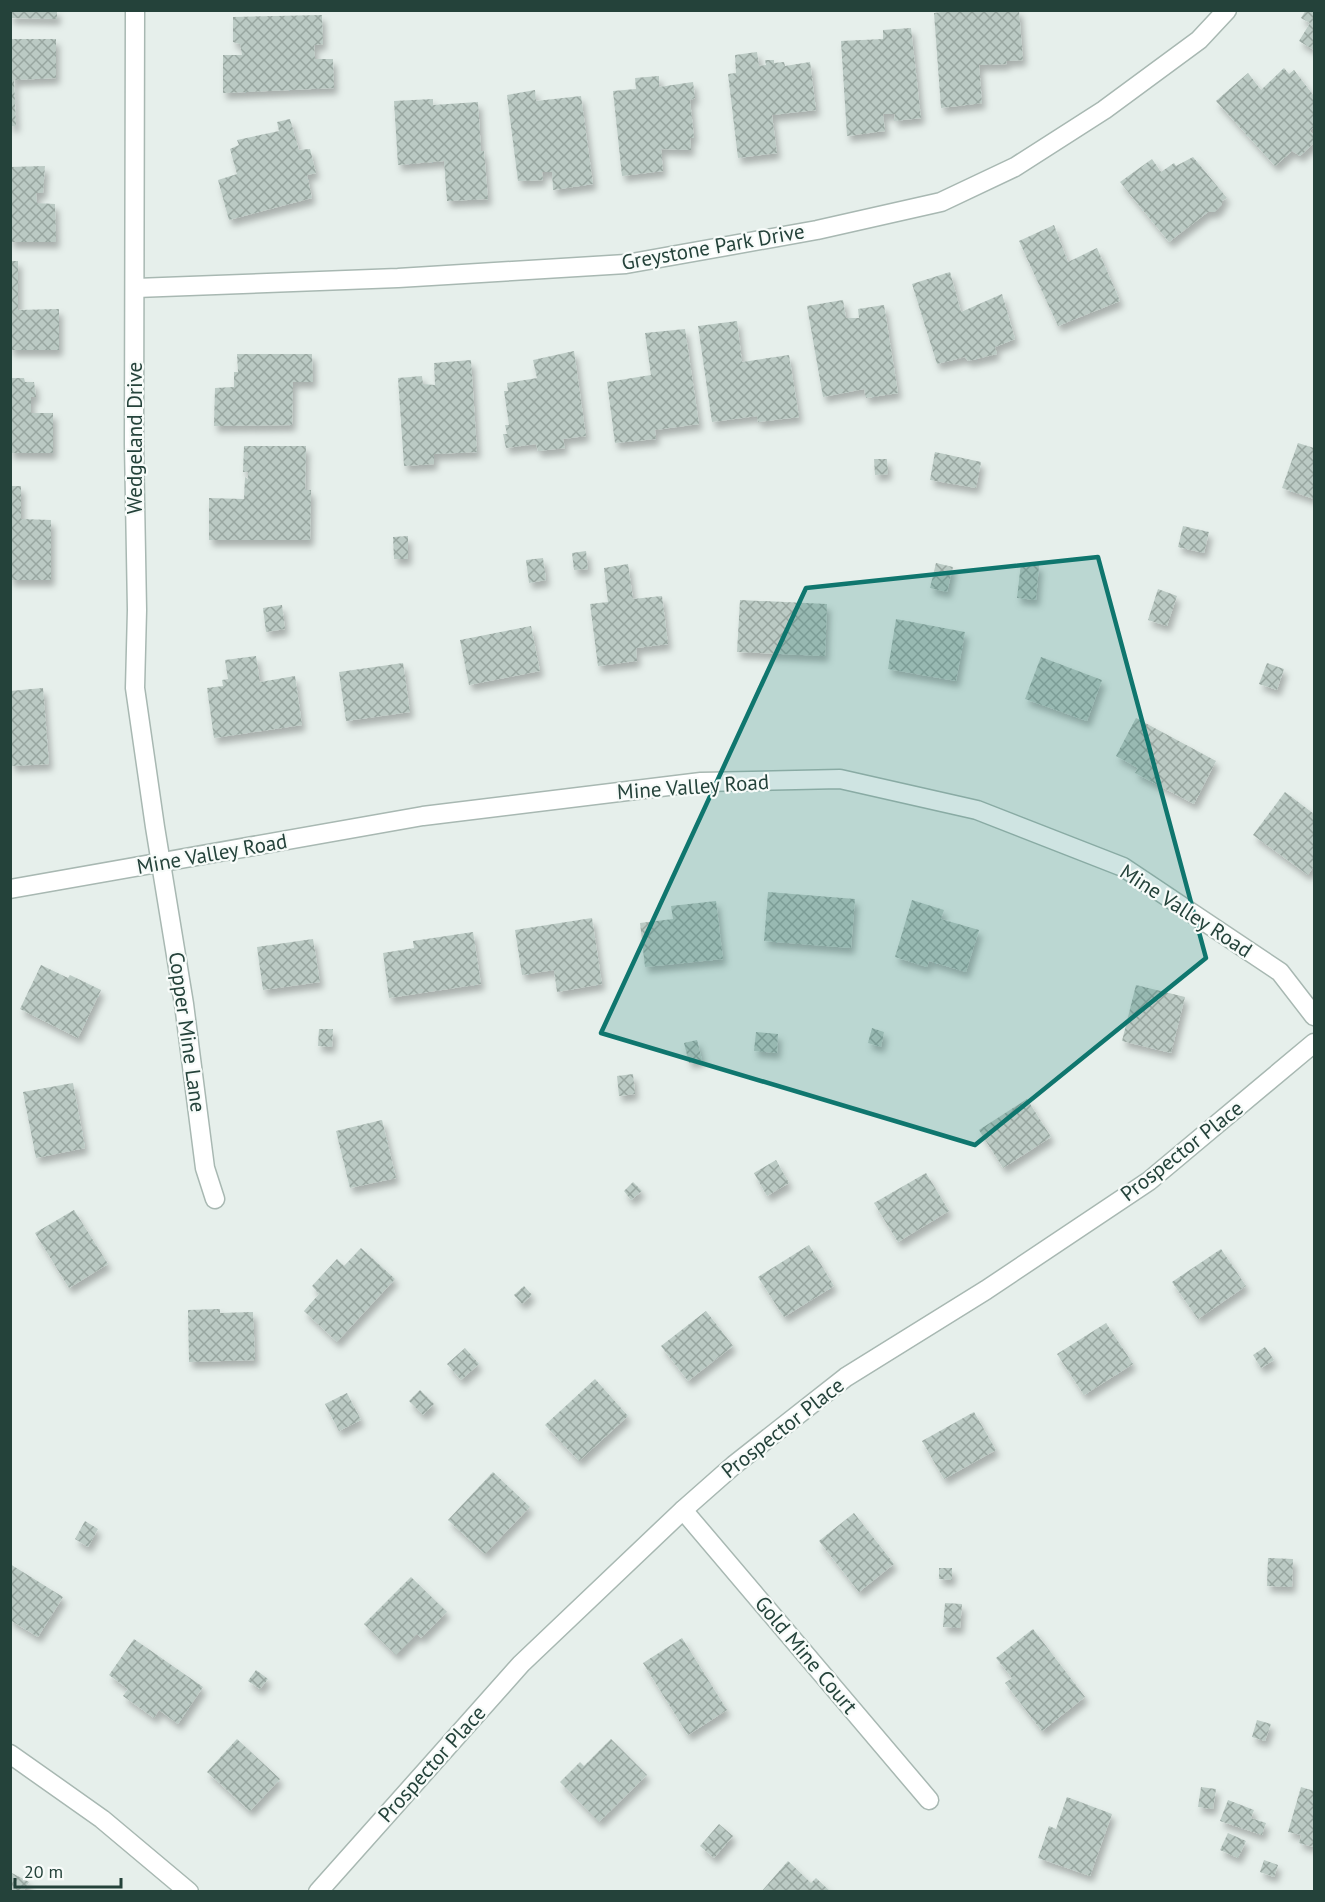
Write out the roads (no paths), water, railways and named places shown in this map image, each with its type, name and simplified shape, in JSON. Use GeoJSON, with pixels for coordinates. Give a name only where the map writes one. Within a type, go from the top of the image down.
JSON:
{"type":"FeatureCollection","features":[{"type":"Feature","properties":{"kind":"street","name":"Wedgeland Drive"},"geometry":{"type":"LineString","coordinates":[[135,10],[135,688],[162,864]]}},
{"type":"Feature","properties":{"kind":"street","name":"Greystone Park Drive"},"geometry":{"type":"LineString","coordinates":[[136,288],[398,278],[626,264],[817,230],[941,202],[1015,167],[1104,110],[1199,40],[1227,10]]}},
{"type":"Feature","properties":{"kind":"street","name":"Mine Valley Road"},"geometry":{"type":"LineString","coordinates":[[10,889],[435,815],[701,782],[840,779],[977,810],[1123,867],[1280,972],[1314,1016]]}},
{"type":"Feature","properties":{"kind":"street","name":"Copper Mine Lane"},"geometry":{"type":"LineString","coordinates":[[162,864],[184,1004],[205,1168],[215,1199]]}},
{"type":"Feature","properties":{"kind":"street","name":"Prospector Place"},"geometry":{"type":"LineString","coordinates":[[318,1892],[521,1664],[683,1510],[734,1465],[846,1377],[986,1290],[1149,1181],[1314,1043]]}},
{"type":"Feature","properties":{"kind":"street","name":"Gold Mine Court"},"geometry":{"type":"LineString","coordinates":[[683,1510],[928,1800]]}},
{"type":"Feature","properties":{"kind":"street"},"geometry":{"type":"LineString","coordinates":[[10,1754],[102,1819],[189,1892]]}}]}
